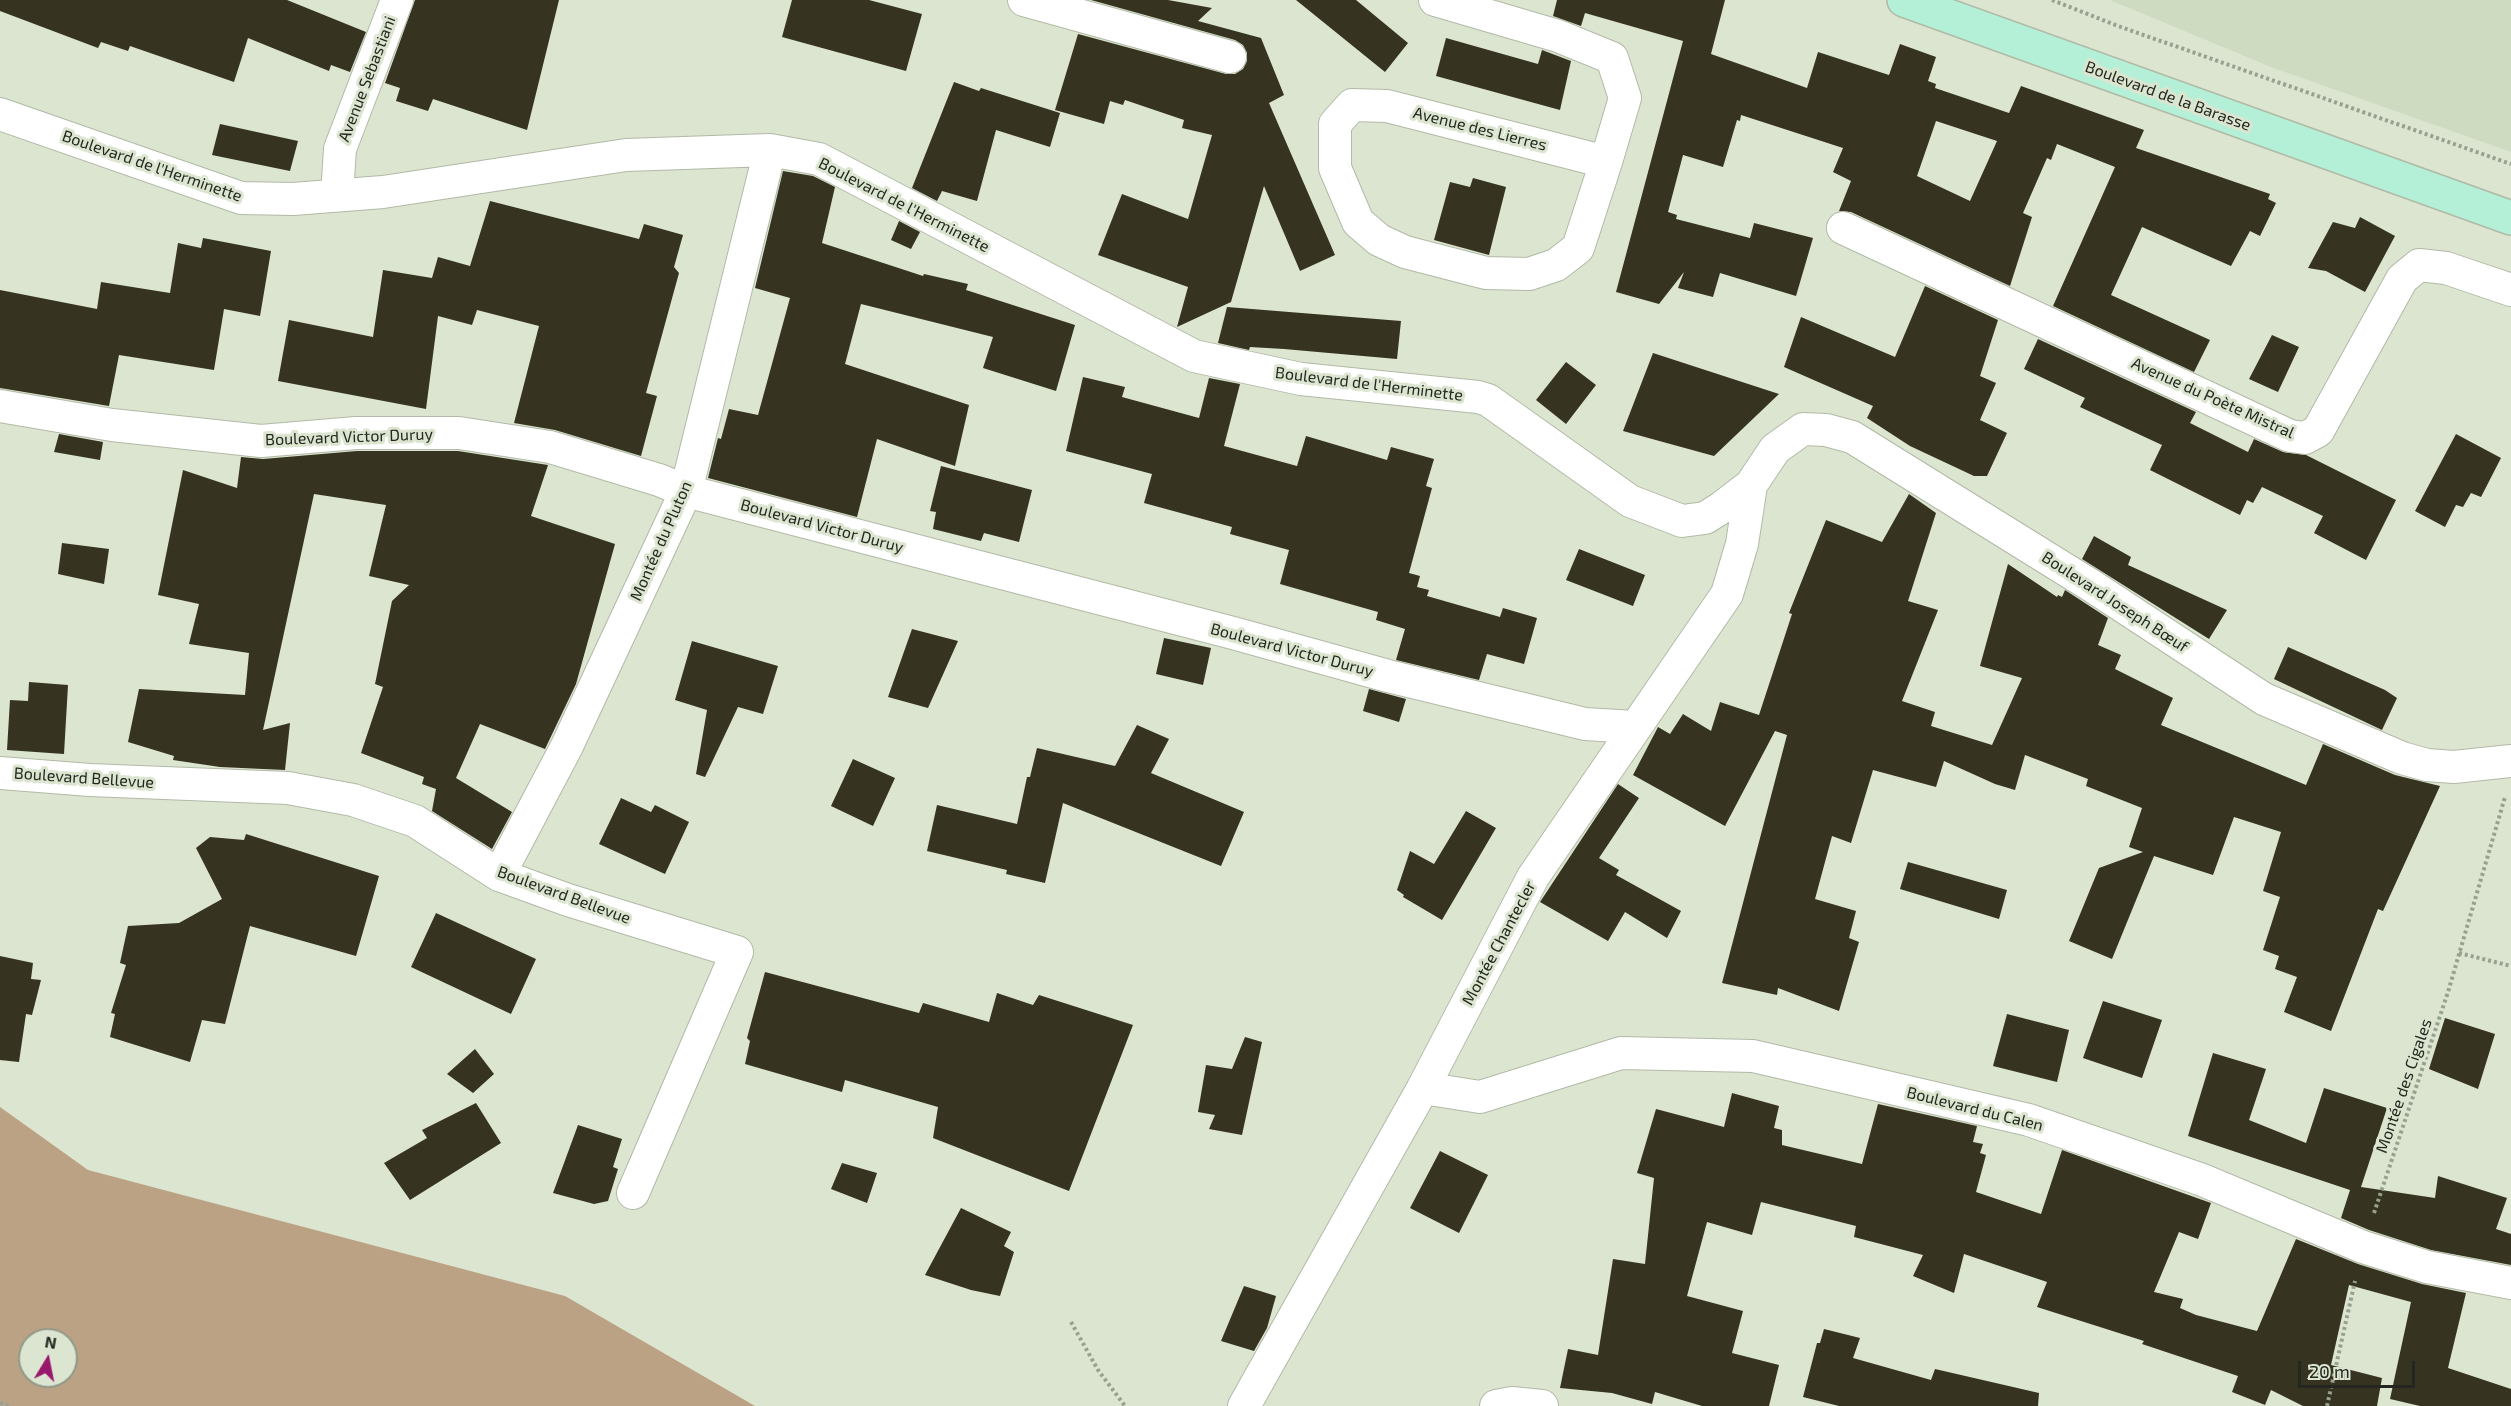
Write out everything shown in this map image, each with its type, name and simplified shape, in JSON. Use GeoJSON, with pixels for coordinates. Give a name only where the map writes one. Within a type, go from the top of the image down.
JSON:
{"type":"FeatureCollection","features":[{"type":"Feature","properties":{"kind":"main road","name":"Boulevard de la Barasse"},"geometry":{"type":"LineString","coordinates":[[1904,0],[2511,218]]}},
{"type":"Feature","properties":{"kind":"street","name":"Avenue Sebastiani"},"geometry":{"type":"LineString","coordinates":[[338,195],[340,149],[397,0]]}},
{"type":"Feature","properties":{"kind":"street"},"geometry":{"type":"LineString","coordinates":[[1024,0],[1230,57]]}},
{"type":"Feature","properties":{"kind":"street"},"geometry":{"type":"LineString","coordinates":[[1435,0],[1558,36],[1612,58],[1625,98],[1606,162]]}},
{"type":"Feature","properties":{"kind":"street","name":"Avenue des Lierres"},"geometry":{"type":"LineString","coordinates":[[1352,105],[1387,105],[1606,162],[1578,248],[1556,265],[1529,274],[1486,273],[1405,252],[1379,240],[1358,222],[1335,168],[1335,123],[1352,105]]}},
{"type":"Feature","properties":{"kind":"street","name":"Boulevard de l'Herminette"},"geometry":{"type":"LineString","coordinates":[[0,114],[242,198],[293,200],[383,192],[626,155],[770,150],[819,159],[1194,356],[1301,379],[1478,397],[1488,400],[1621,496],[1682,521],[1705,518],[1750,485]]}},
{"type":"Feature","properties":{"kind":"street","name":"Montée du Pluton"},"geometry":{"type":"LineString","coordinates":[[499,874],[567,746],[686,491],[770,150]]}},
{"type":"Feature","properties":{"kind":"street","name":"Avenue du Poète Mistral"},"geometry":{"type":"LineString","coordinates":[[1843,228],[2290,436],[2305,438],[2318,431],[2402,279],[2419,265],[2446,268],[2511,290]]}},
{"type":"Feature","properties":{"kind":"street","name":"Boulevard Victor Duruy"},"geometry":{"type":"LineString","coordinates":[[0,406],[112,425],[261,441],[356,433],[459,433],[550,447],[659,480],[686,491],[1233,633],[1388,676],[1584,724],[1634,727]]}},
{"type":"Feature","properties":{"kind":"street","name":"Boulevard Joseph Bœuf"},"geometry":{"type":"LineString","coordinates":[[1750,485],[1775,450],[1803,429],[1826,430],[1852,437],[2092,586],[2264,699],[2402,758],[2427,765],[2509,774]]}},
{"type":"Feature","properties":{"kind":"street","name":"Montée Chantecler"},"geometry":{"type":"LineString","coordinates":[[1244,1406],[1423,1088],[1533,877],[1726,594],[1742,544],[1750,485]]}},
{"type":"Feature","properties":{"kind":"street","name":"Boulevard Bellevue"},"geometry":{"type":"LineString","coordinates":[[0,773],[90,780],[288,788],[353,800],[415,821],[499,874],[568,900],[737,952],[633,1193]]}},
{"type":"Feature","properties":{"kind":"street","name":"Boulevard du Calen"},"geometry":{"type":"LineString","coordinates":[[1423,1088],[1480,1096],[1621,1053],[1754,1056],[2029,1120],[2200,1179],[2363,1247],[2427,1267],[2511,1283]]}},
{"type":"Feature","properties":{"kind":"street"},"geometry":{"type":"LineString","coordinates":[[1496,1406],[1512,1403],[1542,1406]]}},
{"type":"Feature","properties":{"kind":"path"},"geometry":{"type":"LineString","coordinates":[[2052,0],[2118,26],[2511,164]]}},
{"type":"Feature","properties":{"kind":"path","name":"Montée des Cigales"},"geometry":{"type":"LineString","coordinates":[[2327,1406],[2363,1247],[2459,953],[2509,774]]}},
{"type":"Feature","properties":{"kind":"path"},"geometry":{"type":"LineString","coordinates":[[2459,953],[2511,966]]}},
{"type":"Feature","properties":{"kind":"path"},"geometry":{"type":"LineString","coordinates":[[1071,1322],[1098,1370],[1125,1406]]}},
{"type":"Feature","properties":{"kind":"path"},"geometry":{"type":"LineString","coordinates":[[0,1402],[9,1406]]}},
{"type":"Feature","properties":{"kind":"shaded area"},"geometry":{"type":"Polygon","coordinates":[[[2110,0],[2511,0],[2511,152],[2271,67],[2110,0]]]}},
{"type":"Feature","properties":{"kind":"shaded area"},"geometry":{"type":"Polygon","coordinates":[[[0,1107],[88,1170],[565,1296],[755,1406],[0,1406],[0,1107]]]}},
{"type":"Feature","properties":{"kind":"building"},"geometry":{"type":"Polygon","coordinates":[[[0,0],[287,0],[366,32],[350,72],[331,65],[329,71],[248,38],[234,82],[130,46],[128,51],[101,42],[98,48],[0,11],[0,0]]]}},
{"type":"Feature","properties":{"kind":"building"},"geometry":{"type":"Polygon","coordinates":[[[415,0],[559,0],[527,130],[433,99],[428,111],[396,101],[400,88],[385,83],[415,0]]]}},
{"type":"Feature","properties":{"kind":"building"},"geometry":{"type":"Polygon","coordinates":[[[792,0],[869,0],[922,14],[906,71],[782,37],[792,0]]]}},
{"type":"Feature","properties":{"kind":"building"},"geometry":{"type":"Polygon","coordinates":[[[1091,0],[1168,0],[1212,8],[1198,21],[1261,38],[1284,95],[1269,103],[1335,255],[1300,271],[1264,186],[1231,302],[1177,327],[1188,287],[1098,255],[1122,194],[1188,219],[1212,135],[1182,128],[1184,120],[1125,100],[1123,105],[1110,101],[1104,124],[1055,110],[1078,34],[1226,74],[1235,74],[1243,69],[1247,61],[1247,53],[1243,45],[1235,40],[1091,0]]]}},
{"type":"Feature","properties":{"kind":"building"},"geometry":{"type":"Polygon","coordinates":[[[1296,0],[1356,0],[1408,43],[1385,72],[1296,0]]]}},
{"type":"Feature","properties":{"kind":"building"},"geometry":{"type":"Polygon","coordinates":[[[1557,0],[1725,0],[1711,54],[1807,88],[1818,52],[1889,75],[1900,44],[1936,57],[1928,81],[1936,84],[1935,88],[2009,113],[2021,86],[2144,130],[2136,148],[2270,194],[2268,199],[2276,203],[2260,236],[2250,231],[2231,266],[2142,227],[2111,295],[2210,340],[2194,372],[2053,306],[2115,167],[2057,144],[2051,160],[2047,158],[2023,213],[2032,217],[2010,286],[1851,212],[1839,211],[1851,181],[1833,172],[1843,148],[1741,115],[1740,121],[1737,120],[1723,167],[1683,155],[1668,212],[1677,215],[1676,219],[1750,238],[1754,223],[1813,238],[1796,296],[1720,273],[1713,297],[1678,288],[1684,272],[1659,304],[1616,292],[1683,41],[1585,13],[1581,26],[1553,16],[1557,0]],[[1936,121],[1917,176],[1970,201],[1997,141],[1936,121]]]}},
{"type":"Feature","properties":{"kind":"building"},"geometry":{"type":"Polygon","coordinates":[[[1446,38],[1538,64],[1542,50],[1571,61],[1560,110],[1436,76],[1446,38]]]}},
{"type":"Feature","properties":{"kind":"building"},"geometry":{"type":"Polygon","coordinates":[[[954,82],[979,91],[981,88],[1060,113],[1050,147],[996,130],[977,201],[942,191],[937,201],[912,188],[954,82]]]}},
{"type":"Feature","properties":{"kind":"building"},"geometry":{"type":"Polygon","coordinates":[[[220,124],[298,141],[290,171],[212,155],[220,124]]]}},
{"type":"Feature","properties":{"kind":"building"},"geometry":{"type":"Polygon","coordinates":[[[783,171],[813,176],[835,187],[822,243],[923,276],[924,274],[968,284],[966,290],[1075,325],[1056,391],[983,368],[993,337],[861,304],[845,364],[969,405],[955,466],[877,439],[857,517],[708,478],[718,438],[721,439],[729,409],[758,415],[790,298],[755,288],[783,171]]]}},
{"type":"Feature","properties":{"kind":"building"},"geometry":{"type":"Polygon","coordinates":[[[1473,178],[1506,187],[1489,255],[1434,240],[1450,182],[1470,187],[1473,178]]]}},
{"type":"Feature","properties":{"kind":"building"},"geometry":{"type":"Polygon","coordinates":[[[490,201],[639,239],[644,224],[683,235],[674,267],[679,273],[646,393],[657,396],[641,456],[555,430],[514,423],[539,326],[477,310],[472,325],[438,316],[426,409],[278,381],[289,320],[373,337],[383,270],[432,278],[438,257],[470,266],[490,201]]]}},
{"type":"Feature","properties":{"kind":"building"},"geometry":{"type":"Polygon","coordinates":[[[2360,217],[2395,236],[2365,292],[2326,271],[2308,268],[2333,222],[2355,228],[2360,217]]]}},
{"type":"Feature","properties":{"kind":"building"},"geometry":{"type":"Polygon","coordinates":[[[899,221],[920,232],[911,249],[891,240],[899,221]]]}},
{"type":"Feature","properties":{"kind":"building"},"geometry":{"type":"Polygon","coordinates":[[[203,238],[271,251],[260,316],[224,309],[214,370],[119,355],[109,406],[0,388],[0,290],[97,309],[101,282],[170,293],[178,243],[201,248],[203,238]]]}},
{"type":"Feature","properties":{"kind":"building"},"geometry":{"type":"Polygon","coordinates":[[[1925,286],[1998,320],[1980,376],[1996,383],[1980,420],[2007,433],[1987,476],[1974,476],[1910,446],[1867,418],[1873,406],[1784,367],[1801,317],[1895,357],[1925,286]]]}},
{"type":"Feature","properties":{"kind":"building"},"geometry":{"type":"Polygon","coordinates":[[[1227,307],[1401,321],[1397,359],[1284,349],[1250,347],[1249,350],[1218,343],[1227,307]]]}},
{"type":"Feature","properties":{"kind":"building"},"geometry":{"type":"Polygon","coordinates":[[[2272,335],[2299,347],[2278,392],[2249,379],[2272,335]]]}},
{"type":"Feature","properties":{"kind":"building"},"geometry":{"type":"Polygon","coordinates":[[[2038,339],[2196,412],[2190,423],[2248,452],[2254,439],[2283,452],[2306,455],[2396,500],[2366,560],[2314,533],[2323,516],[2262,487],[2253,503],[2247,500],[2240,515],[2150,470],[2162,445],[2080,407],[2085,398],[2024,369],[2038,339]]]}},
{"type":"Feature","properties":{"kind":"building"},"geometry":{"type":"Polygon","coordinates":[[[1653,353],[1779,394],[1714,456],[1623,431],[1653,353]]]}},
{"type":"Feature","properties":{"kind":"building"},"geometry":{"type":"Polygon","coordinates":[[[1566,362],[1596,385],[1566,424],[1536,400],[1566,362]]]}},
{"type":"Feature","properties":{"kind":"building"},"geometry":{"type":"Polygon","coordinates":[[[1083,377],[1125,387],[1122,397],[1199,418],[1209,378],[1240,384],[1224,446],[1297,466],[1306,436],[1387,460],[1391,447],[1434,459],[1426,486],[1432,488],[1409,573],[1420,576],[1417,587],[1429,590],[1427,596],[1500,617],[1503,608],[1537,618],[1524,664],[1487,654],[1479,680],[1396,660],[1405,629],[1376,620],[1378,612],[1280,584],[1289,550],[1230,534],[1232,527],[1144,503],[1152,474],[1066,451],[1083,377]]]}},
{"type":"Feature","properties":{"kind":"building"},"geometry":{"type":"Polygon","coordinates":[[[59,434],[103,442],[100,460],[54,452],[59,434]]]}},
{"type":"Feature","properties":{"kind":"building"},"geometry":{"type":"Polygon","coordinates":[[[2456,434],[2501,458],[2481,497],[2471,493],[2463,507],[2456,505],[2445,527],[2415,511],[2456,434]]]}},
{"type":"Feature","properties":{"kind":"building"},"geometry":{"type":"Polygon","coordinates":[[[357,451],[458,451],[548,465],[531,516],[615,544],[576,684],[545,749],[480,724],[456,778],[512,812],[492,849],[432,811],[436,789],[422,784],[424,777],[361,753],[383,687],[375,684],[392,601],[409,585],[369,576],[386,505],[314,494],[263,730],[290,723],[285,770],[220,767],[173,760],[174,756],[128,742],[139,689],[245,695],[249,653],[189,644],[199,604],[158,595],[183,470],[237,488],[241,457],[263,459],[357,451]]]}},
{"type":"Feature","properties":{"kind":"building"},"geometry":{"type":"Polygon","coordinates":[[[941,466],[1032,490],[1019,542],[984,533],[981,541],[933,529],[936,512],[930,511],[941,466]]]}},
{"type":"Feature","properties":{"kind":"building"},"geometry":{"type":"Polygon","coordinates":[[[1909,494],[1936,513],[1908,601],[1938,610],[1902,701],[1935,712],[1931,726],[1992,745],[2022,678],[1980,666],[2008,564],[2057,597],[2058,595],[2062,597],[2065,590],[2108,618],[2098,645],[2121,655],[2115,669],[2173,698],[2161,725],[2306,785],[2323,744],[2395,775],[2440,786],[2383,911],[2378,909],[2331,1031],[2284,1012],[2297,977],[2275,969],[2279,956],[2263,950],[2280,897],[2263,891],[2281,832],[2234,817],[2213,875],[2154,856],[2112,959],[2069,941],[2099,868],[2143,852],[2129,847],[2142,808],[2086,786],[2088,779],[2025,755],[2015,790],[1995,784],[1944,761],[1936,787],[1873,770],[1851,843],[1832,836],[1815,899],[1856,911],[1849,938],[1859,942],[1839,1011],[1778,988],[1777,995],[1722,983],[1787,735],[1775,731],[1725,826],[1633,775],[1658,727],[1670,734],[1683,714],[1711,731],[1720,702],[1759,715],[1792,614],[1789,613],[1826,520],[1882,542],[1909,494]]]}},
{"type":"Feature","properties":{"kind":"building"},"geometry":{"type":"Polygon","coordinates":[[[2094,536],[2131,557],[2128,565],[2227,610],[2209,639],[2082,559],[2094,536]]]}},
{"type":"Feature","properties":{"kind":"building"},"geometry":{"type":"Polygon","coordinates":[[[62,543],[109,549],[104,584],[58,574],[62,543]]]}},
{"type":"Feature","properties":{"kind":"building"},"geometry":{"type":"Polygon","coordinates":[[[1579,549],[1645,575],[1633,606],[1566,580],[1579,549]]]}},
{"type":"Feature","properties":{"kind":"building"},"geometry":{"type":"Polygon","coordinates":[[[912,629],[958,641],[928,708],[888,697],[912,629]]]}},
{"type":"Feature","properties":{"kind":"building"},"geometry":{"type":"Polygon","coordinates":[[[1164,638],[1211,648],[1203,685],[1156,674],[1164,638]]]}},
{"type":"Feature","properties":{"kind":"building"},"geometry":{"type":"Polygon","coordinates":[[[692,641],[778,666],[763,714],[738,707],[705,777],[696,774],[707,710],[675,700],[692,641]]]}},
{"type":"Feature","properties":{"kind":"building"},"geometry":{"type":"Polygon","coordinates":[[[2288,647],[2385,690],[2397,698],[2382,730],[2274,679],[2288,647]]]}},
{"type":"Feature","properties":{"kind":"building"},"geometry":{"type":"Polygon","coordinates":[[[29,682],[68,685],[64,754],[7,750],[10,700],[28,701],[29,682]]]}},
{"type":"Feature","properties":{"kind":"building"},"geometry":{"type":"Polygon","coordinates":[[[1369,689],[1406,699],[1399,722],[1363,711],[1369,689]]]}},
{"type":"Feature","properties":{"kind":"building"},"geometry":{"type":"Polygon","coordinates":[[[1137,725],[1169,739],[1151,773],[1244,812],[1221,866],[1063,803],[1045,883],[1006,874],[1007,870],[927,851],[937,805],[1017,824],[1027,777],[1030,777],[1037,748],[1115,766],[1137,725]]]}},
{"type":"Feature","properties":{"kind":"building"},"geometry":{"type":"Polygon","coordinates":[[[853,759],[895,778],[873,826],[831,806],[853,759]]]}},
{"type":"Feature","properties":{"kind":"building"},"geometry":{"type":"Polygon","coordinates":[[[1618,784],[1639,798],[1599,858],[1619,870],[1616,875],[1681,911],[1667,938],[1625,912],[1608,941],[1540,902],[1618,784]]]}},
{"type":"Feature","properties":{"kind":"building"},"geometry":{"type":"Polygon","coordinates":[[[621,798],[651,812],[655,805],[689,822],[665,874],[599,844],[621,798]]]}},
{"type":"Feature","properties":{"kind":"building"},"geometry":{"type":"Polygon","coordinates":[[[1466,811],[1496,828],[1442,920],[1403,897],[1404,895],[1397,890],[1410,851],[1434,864],[1466,811]]]}},
{"type":"Feature","properties":{"kind":"building"},"geometry":{"type":"Polygon","coordinates":[[[246,834],[379,876],[356,956],[250,926],[225,1024],[202,1020],[190,1062],[110,1037],[115,1014],[111,1013],[126,965],[120,963],[128,926],[179,923],[222,899],[196,848],[210,837],[244,840],[246,834]]]}},
{"type":"Feature","properties":{"kind":"building"},"geometry":{"type":"Polygon","coordinates":[[[1908,862],[2007,890],[1999,919],[1900,889],[1908,862]]]}},
{"type":"Feature","properties":{"kind":"building"},"geometry":{"type":"Polygon","coordinates":[[[436,913],[536,959],[511,1014],[411,967],[436,913]]]}},
{"type":"Feature","properties":{"kind":"building"},"geometry":{"type":"Polygon","coordinates":[[[0,956],[33,963],[31,979],[41,980],[32,1015],[26,1014],[19,1062],[0,1060],[0,956]]]}},
{"type":"Feature","properties":{"kind":"building"},"geometry":{"type":"Polygon","coordinates":[[[765,972],[919,1013],[923,1003],[989,1022],[997,993],[1033,1005],[1039,995],[1133,1025],[1069,1191],[933,1138],[938,1107],[845,1080],[842,1092],[745,1064],[750,1041],[747,1038],[765,972]]]}},
{"type":"Feature","properties":{"kind":"building"},"geometry":{"type":"Polygon","coordinates":[[[2103,1001],[2162,1020],[2142,1078],[2083,1058],[2103,1001]]]}},
{"type":"Feature","properties":{"kind":"building"},"geometry":{"type":"Polygon","coordinates":[[[2007,1014],[2069,1030],[2057,1082],[1993,1066],[2007,1014]]]}},
{"type":"Feature","properties":{"kind":"building"},"geometry":{"type":"Polygon","coordinates":[[[2445,1018],[2495,1034],[2478,1089],[2429,1069],[2445,1018]]]}},
{"type":"Feature","properties":{"kind":"building"},"geometry":{"type":"Polygon","coordinates":[[[1245,1037],[1262,1042],[1242,1135],[1209,1129],[1215,1115],[1198,1112],[1206,1065],[1232,1069],[1245,1037]]]}},
{"type":"Feature","properties":{"kind":"building"},"geometry":{"type":"Polygon","coordinates":[[[475,1049],[494,1074],[473,1093],[447,1074],[475,1049]]]}},
{"type":"Feature","properties":{"kind":"building"},"geometry":{"type":"Polygon","coordinates":[[[2213,1053],[2266,1069],[2249,1120],[2306,1143],[2324,1088],[2387,1108],[2361,1187],[2435,1198],[2438,1176],[2507,1198],[2496,1229],[2511,1234],[2511,1265],[2431,1250],[2369,1230],[2341,1218],[2350,1190],[2188,1136],[2213,1053]]]}},
{"type":"Feature","properties":{"kind":"building"},"geometry":{"type":"Polygon","coordinates":[[[1732,1093],[1779,1106],[1774,1128],[1782,1130],[1782,1145],[1862,1164],[1878,1104],[1977,1126],[1973,1142],[1983,1144],[1980,1153],[1986,1155],[1976,1192],[2041,1214],[2062,1150],[2211,1203],[2198,1239],[2179,1232],[2154,1292],[2183,1299],[2180,1308],[2196,1315],[2257,1331],[2296,1239],[2358,1264],[2422,1284],[2466,1293],[2448,1368],[2511,1389],[2511,1406],[2420,1406],[2390,1399],[2411,1302],[2349,1285],[2331,1365],[2382,1378],[2377,1406],[2303,1406],[2271,1390],[2265,1405],[2232,1392],[2238,1376],[2142,1344],[2144,1341],[2037,1307],[2047,1282],[1964,1254],[1954,1293],[1913,1276],[1923,1255],[1854,1237],[1856,1226],[1761,1202],[1752,1235],[1707,1222],[1687,1296],[1743,1311],[1732,1353],[1779,1365],[1769,1406],[1702,1406],[1655,1392],[1652,1404],[1612,1393],[1560,1388],[1568,1349],[1598,1355],[1613,1259],[1645,1264],[1654,1178],[1637,1173],[1656,1109],[1724,1127],[1732,1093]]]}},
{"type":"Feature","properties":{"kind":"building"},"geometry":{"type":"Polygon","coordinates":[[[476,1103],[501,1143],[410,1200],[384,1163],[427,1138],[422,1130],[476,1103]]]}},
{"type":"Feature","properties":{"kind":"building"},"geometry":{"type":"Polygon","coordinates":[[[578,1125],[622,1139],[613,1167],[618,1169],[608,1201],[594,1204],[553,1193],[578,1125]]]}},
{"type":"Feature","properties":{"kind":"building"},"geometry":{"type":"Polygon","coordinates":[[[1440,1151],[1488,1175],[1459,1233],[1410,1208],[1440,1151]]]}},
{"type":"Feature","properties":{"kind":"building"},"geometry":{"type":"Polygon","coordinates":[[[842,1163],[877,1173],[867,1203],[831,1189],[842,1163]]]}},
{"type":"Feature","properties":{"kind":"building"},"geometry":{"type":"Polygon","coordinates":[[[961,1208],[1011,1232],[1004,1246],[1014,1252],[1000,1296],[971,1290],[925,1275],[961,1208]]]}},
{"type":"Feature","properties":{"kind":"building"},"geometry":{"type":"Polygon","coordinates":[[[1244,1286],[1276,1296],[1267,1328],[1254,1351],[1221,1341],[1244,1286]]]}},
{"type":"Feature","properties":{"kind":"building"},"geometry":{"type":"Polygon","coordinates":[[[1824,1329],[1860,1338],[1853,1358],[1931,1380],[1935,1369],[2039,1393],[2038,1406],[1839,1406],[1803,1397],[1817,1343],[1820,1343],[1824,1329]]]}}]}
